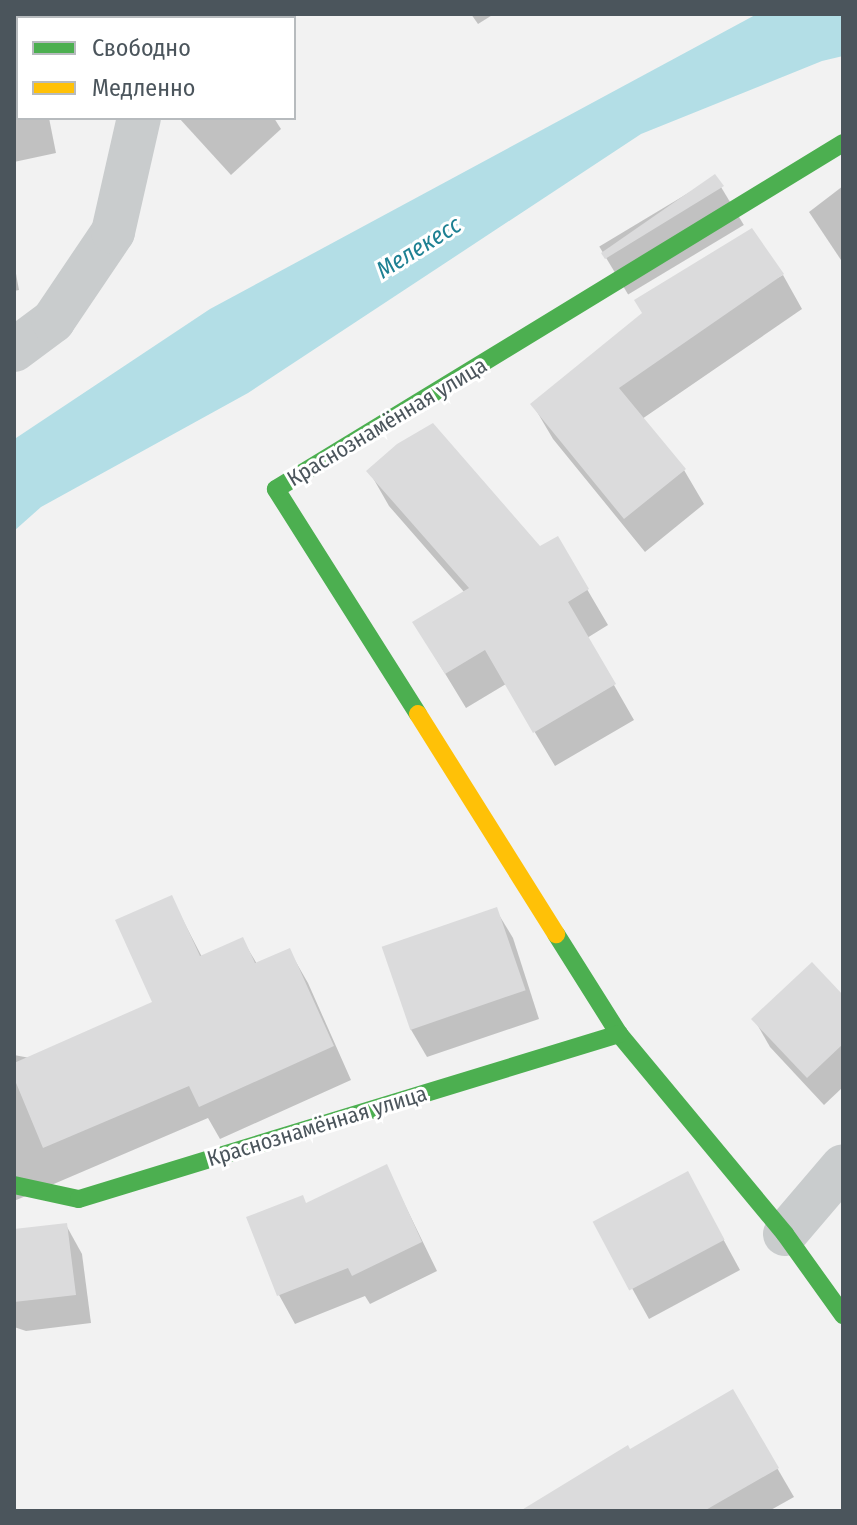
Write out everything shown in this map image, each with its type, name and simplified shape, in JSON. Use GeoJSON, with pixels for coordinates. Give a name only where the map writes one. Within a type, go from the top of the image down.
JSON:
{"type":"FeatureCollection","features":[{"type":"Feature","properties":{"kind":"street"},"geometry":{"type":"LineString","coordinates":[[14,350],[53,321],[113,232],[139,120]]}},
{"type":"Feature","properties":{"kind":"street","name":"Краснознамённая улица"},"geometry":{"type":"LineString","coordinates":[[843,143],[276,489],[619,1034],[785,1234],[843,1315]]}},
{"type":"Feature","properties":{"kind":"street","name":"Краснознамённая улица"},"geometry":{"type":"LineString","coordinates":[[14,1185],[79,1199],[619,1034]]}},
{"type":"Feature","properties":{"kind":"street"},"geometry":{"type":"LineString","coordinates":[[785,1234],[843,1166]]}},
{"type":"Feature","properties":{"kind":"water","name":"Мелекесс"},"geometry":{"type":"Polygon","coordinates":[[[757,14],[843,14],[843,56],[822,61],[641,134],[248,393],[41,507],[14,531],[16,438],[210,309],[757,14]]]}},
{"type":"Feature","properties":{"kind":"building"},"geometry":{"type":"Polygon","coordinates":[[[715,174],[724,186],[605,259],[601,253],[715,174]]]}},
{"type":"Feature","properties":{"kind":"building"},"geometry":{"type":"Polygon","coordinates":[[[752,228],[784,274],[619,388],[686,469],[624,519],[530,404],[642,313],[634,300],[752,228]]]}},
{"type":"Feature","properties":{"kind":"building"},"geometry":{"type":"Polygon","coordinates":[[[433,423],[540,546],[558,536],[589,589],[568,602],[616,684],[533,733],[485,650],[445,674],[412,622],[469,588],[366,471],[397,444],[433,423]]]}},
{"type":"Feature","properties":{"kind":"building"},"geometry":{"type":"Polygon","coordinates":[[[172,895],[200,956],[243,937],[255,963],[290,948],[334,1046],[199,1107],[189,1086],[43,1148],[14,1078],[14,1063],[152,1002],[115,920],[172,895]]]}},
{"type":"Feature","properties":{"kind":"building"},"geometry":{"type":"Polygon","coordinates":[[[497,907],[526,990],[410,1030],[382,947],[497,907]]]}},
{"type":"Feature","properties":{"kind":"building"},"geometry":{"type":"Polygon","coordinates":[[[812,962],[843,995],[843,1044],[807,1078],[751,1019],[812,962]]]}},
{"type":"Feature","properties":{"kind":"building"},"geometry":{"type":"Polygon","coordinates":[[[387,1164],[422,1242],[352,1276],[348,1268],[277,1296],[246,1217],[303,1195],[306,1203],[387,1164]]]}},
{"type":"Feature","properties":{"kind":"building"},"geometry":{"type":"Polygon","coordinates":[[[688,1171],[725,1240],[629,1291],[593,1222],[688,1171]]]}},
{"type":"Feature","properties":{"kind":"building"},"geometry":{"type":"Polygon","coordinates":[[[67,1223],[76,1295],[14,1302],[14,1229],[67,1223]]]}},
{"type":"Feature","properties":{"kind":"building"},"geometry":{"type":"Polygon","coordinates":[[[733,1389],[779,1468],[704,1511],[520,1511],[628,1445],[630,1449],[733,1389]]]}},
{"type":"Feature","properties":{"kind":"traffic: fast"},"geometry":{"type":"LineString","coordinates":[[418,714],[276,489],[843,143]]}},
{"type":"Feature","properties":{"kind":"traffic: fast"},"geometry":{"type":"LineString","coordinates":[[556,934],[619,1034],[785,1234],[843,1315]]}},
{"type":"Feature","properties":{"kind":"traffic: fast"},"geometry":{"type":"LineString","coordinates":[[14,1185],[79,1199],[619,1034]]}},
{"type":"Feature","properties":{"kind":"traffic: slow"},"geometry":{"type":"LineString","coordinates":[[418,714],[556,934]]}}]}
